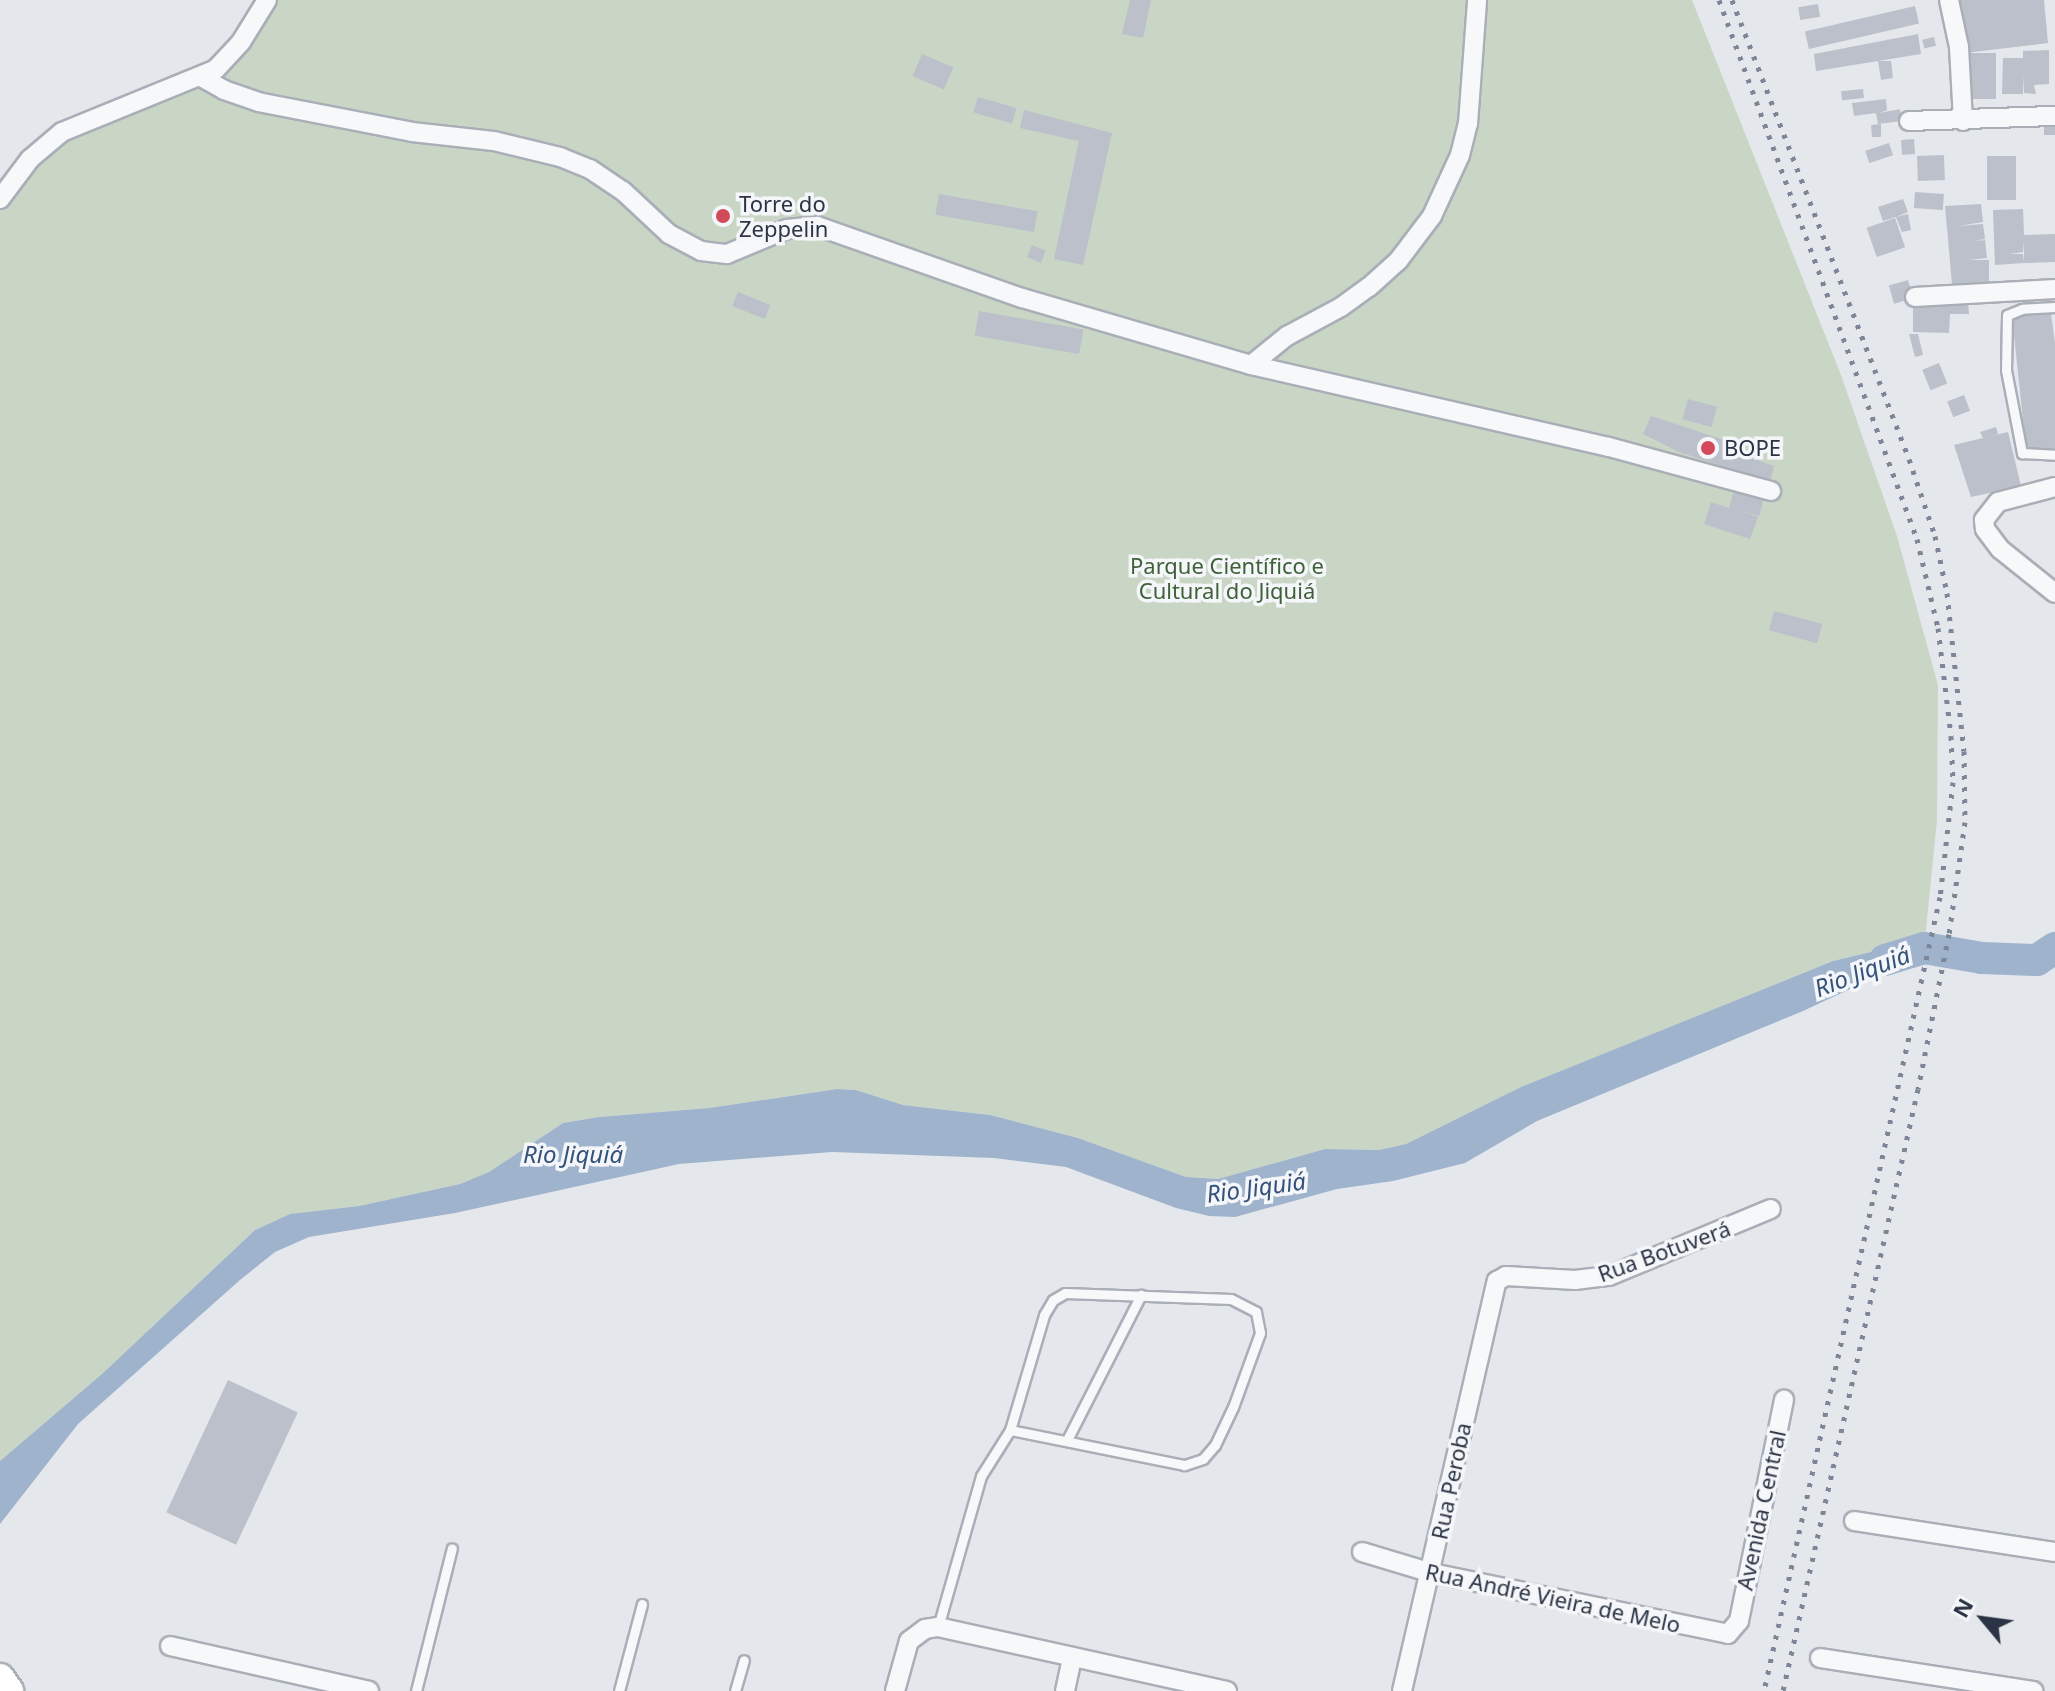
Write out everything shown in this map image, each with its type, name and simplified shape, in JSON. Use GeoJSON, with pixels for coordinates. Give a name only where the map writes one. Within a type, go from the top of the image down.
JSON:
{"type":"FeatureCollection","features":[{"type":"Feature","properties":{"kind":"main road"},"geometry":{"type":"LineString","coordinates":[[0,1678],[9,1691]]}},
{"type":"Feature","properties":{"kind":"street"},"geometry":{"type":"LineString","coordinates":[[0,199],[30,159],[73,125],[201,77],[230,56],[267,0]]}},
{"type":"Feature","properties":{"kind":"street"},"geometry":{"type":"LineString","coordinates":[[1251,365],[1287,336],[1341,307],[1369,287],[1398,261],[1432,216],[1460,155],[1468,124],[1477,0]]}},
{"type":"Feature","properties":{"kind":"street"},"geometry":{"type":"LineString","coordinates":[[1949,0],[1959,47],[1963,121]]}},
{"type":"Feature","properties":{"kind":"street"},"geometry":{"type":"LineString","coordinates":[[201,77],[224,90],[258,102],[412,132],[494,141],[560,157],[590,169],[623,191],[684,243],[714,255],[744,249],[787,229],[817,226],[1022,298],[1251,365],[1609,447],[1771,491]]}},
{"type":"Feature","properties":{"kind":"street"},"geometry":{"type":"LineString","coordinates":[[1909,121],[2055,116]]}},
{"type":"Feature","properties":{"kind":"street"},"geometry":{"type":"LineString","coordinates":[[1915,297],[2055,289]]}},
{"type":"Feature","properties":{"kind":"street"},"geometry":{"type":"LineString","coordinates":[[2055,487],[2016,497],[1990,508],[1984,520],[1985,529],[2000,549],[2055,593]]}},
{"type":"Feature","properties":{"kind":"street","name":"Rua Botuverá"},"geometry":{"type":"LineString","coordinates":[[1506,1276],[1562,1280],[1609,1276],[1771,1209]]}},
{"type":"Feature","properties":{"kind":"street","name":"Rua Peroba"},"geometry":{"type":"LineString","coordinates":[[1402,1691],[1432,1573],[1490,1303],[1497,1281],[1506,1276]]}},
{"type":"Feature","properties":{"kind":"street","name":"Avenida Central"},"geometry":{"type":"LineString","coordinates":[[1739,1621],[1784,1400]]}},
{"type":"Feature","properties":{"kind":"street"},"geometry":{"type":"LineString","coordinates":[[1854,1521],[2055,1552]]}},
{"type":"Feature","properties":{"kind":"street","name":"Rua André Vieira de Melo"},"geometry":{"type":"LineString","coordinates":[[1362,1552],[1432,1573],[1725,1636],[1739,1621]]}},
{"type":"Feature","properties":{"kind":"street"},"geometry":{"type":"LineString","coordinates":[[895,1691],[909,1641],[925,1629],[938,1627],[1227,1691]]}},
{"type":"Feature","properties":{"kind":"street"},"geometry":{"type":"LineString","coordinates":[[170,1646],[369,1691]]}},
{"type":"Feature","properties":{"kind":"street"},"geometry":{"type":"LineString","coordinates":[[1065,1691],[1072,1657]]}},
{"type":"Feature","properties":{"kind":"street"},"geometry":{"type":"LineString","coordinates":[[1820,1658],[2033,1691]]}},
{"type":"Feature","properties":{"kind":"lane"},"geometry":{"type":"LineString","coordinates":[[2055,307],[2022,309],[2007,315],[2006,370],[2022,453],[2055,455]]}},
{"type":"Feature","properties":{"kind":"lane"},"geometry":{"type":"LineString","coordinates":[[938,1627],[981,1476],[1010,1430],[1044,1315],[1053,1300],[1065,1293],[1231,1299],[1256,1312],[1260,1333],[1215,1445],[1203,1459],[1184,1465],[1010,1430]]}},
{"type":"Feature","properties":{"kind":"lane"},"geometry":{"type":"LineString","coordinates":[[1067,1440],[1141,1295]]}},
{"type":"Feature","properties":{"kind":"lane"},"geometry":{"type":"LineString","coordinates":[[416,1691],[452,1548]]}},
{"type":"Feature","properties":{"kind":"lane"},"geometry":{"type":"LineString","coordinates":[[619,1691],[642,1604]]}},
{"type":"Feature","properties":{"kind":"lane"},"geometry":{"type":"LineString","coordinates":[[735,1691],[744,1660]]}},
{"type":"Feature","properties":{"kind":"green space","name":"Parque Científico e Cultural do Jiquiá"},"geometry":{"type":"Polygon","coordinates":[[[278,0],[1692,0],[1841,375],[1897,536],[1938,685],[1937,820],[1925,939],[1833,961],[1521,1087],[1406,1144],[1379,1150],[1325,1149],[1218,1179],[1186,1177],[1078,1138],[990,1115],[903,1105],[856,1090],[837,1089],[709,1108],[563,1123],[489,1172],[460,1184],[359,1206],[290,1214],[255,1230],[102,1374],[0,1461],[0,208],[59,128],[215,67],[278,0]]]}},
{"type":"Feature","properties":{"kind":"water","name":"Rio Jiquiá"},"geometry":{"type":"Polygon","coordinates":[[[1925,939],[1923,955],[1803,1011],[1537,1121],[1465,1163],[1393,1181],[1337,1189],[1235,1217],[1209,1216],[1176,1208],[1066,1167],[994,1158],[832,1152],[679,1164],[455,1213],[309,1237],[275,1252],[240,1280],[78,1424],[0,1524],[0,1461],[102,1374],[255,1230],[290,1214],[359,1206],[460,1184],[489,1172],[563,1123],[709,1108],[837,1089],[856,1090],[903,1105],[990,1115],[1078,1138],[1186,1177],[1218,1179],[1325,1149],[1379,1150],[1406,1144],[1521,1087],[1833,961],[1925,939]]]}},
{"type":"Feature","properties":{"kind":"building"},"geometry":{"type":"Polygon","coordinates":[[[1130,0],[1151,0],[1143,38],[1122,34],[1130,0]]]}},
{"type":"Feature","properties":{"kind":"building"},"geometry":{"type":"Polygon","coordinates":[[[1960,0],[2044,0],[2048,43],[1965,53],[1960,0]]]}},
{"type":"Feature","properties":{"kind":"building"},"geometry":{"type":"Polygon","coordinates":[[[1818,4],[1820,17],[1800,20],[1798,7],[1818,4]]]}},
{"type":"Feature","properties":{"kind":"building"},"geometry":{"type":"Polygon","coordinates":[[[1915,6],[1919,24],[1809,49],[1805,31],[1915,6]]]}},
{"type":"Feature","properties":{"kind":"building"},"geometry":{"type":"Polygon","coordinates":[[[1918,34],[1921,54],[1816,71],[1814,54],[1918,34]]]}},
{"type":"Feature","properties":{"kind":"building"},"geometry":{"type":"Polygon","coordinates":[[[1934,37],[1936,46],[1924,48],[1922,40],[1934,37]]]}},
{"type":"Feature","properties":{"kind":"building"},"geometry":{"type":"Polygon","coordinates":[[[2049,50],[2049,84],[2034,85],[2036,94],[2024,93],[2023,75],[2023,94],[2002,94],[2003,58],[2023,58],[2023,51],[2049,50]]]}},
{"type":"Feature","properties":{"kind":"building"},"geometry":{"type":"Polygon","coordinates":[[[1965,53],[1996,53],[1996,99],[1965,99],[1965,53]]]}},
{"type":"Feature","properties":{"kind":"building"},"geometry":{"type":"Polygon","coordinates":[[[922,54],[953,67],[944,89],[913,76],[922,54]]]}},
{"type":"Feature","properties":{"kind":"building"},"geometry":{"type":"Polygon","coordinates":[[[1878,61],[1891,61],[1893,78],[1881,80],[1878,61]]]}},
{"type":"Feature","properties":{"kind":"building"},"geometry":{"type":"Polygon","coordinates":[[[1863,89],[1864,98],[1842,100],[1841,91],[1863,89]]]}},
{"type":"Feature","properties":{"kind":"building"},"geometry":{"type":"Polygon","coordinates":[[[978,97],[1016,108],[1012,123],[974,112],[978,97]]]}},
{"type":"Feature","properties":{"kind":"building"},"geometry":{"type":"Polygon","coordinates":[[[1886,99],[1887,110],[1879,113],[1900,109],[1902,121],[1878,124],[1876,113],[1854,116],[1852,103],[1886,99]]]}},
{"type":"Feature","properties":{"kind":"building"},"geometry":{"type":"Polygon","coordinates":[[[1024,110],[1112,133],[1083,265],[1054,259],[1079,141],[1020,128],[1024,110]]]}},
{"type":"Feature","properties":{"kind":"building"},"geometry":{"type":"Polygon","coordinates":[[[1881,124],[1881,137],[1872,137],[1871,125],[1881,124]]]}},
{"type":"Feature","properties":{"kind":"building"},"geometry":{"type":"Polygon","coordinates":[[[2044,127],[2055,127],[2055,135],[2044,135],[2044,127]]]}},
{"type":"Feature","properties":{"kind":"building"},"geometry":{"type":"Polygon","coordinates":[[[1914,139],[1915,154],[1902,155],[1901,140],[1914,139]]]}},
{"type":"Feature","properties":{"kind":"building"},"geometry":{"type":"Polygon","coordinates":[[[1889,143],[1893,155],[1869,163],[1865,151],[1889,143]]]}},
{"type":"Feature","properties":{"kind":"building"},"geometry":{"type":"Polygon","coordinates":[[[1944,155],[1945,180],[1918,181],[1917,156],[1944,155]]]}},
{"type":"Feature","properties":{"kind":"building"},"geometry":{"type":"Polygon","coordinates":[[[1987,156],[2016,156],[2016,200],[1987,200],[1987,156]]]}},
{"type":"Feature","properties":{"kind":"building"},"geometry":{"type":"Polygon","coordinates":[[[1915,192],[1944,194],[1943,210],[1914,208],[1915,192]]]}},
{"type":"Feature","properties":{"kind":"building"},"geometry":{"type":"Polygon","coordinates":[[[939,194],[1037,211],[1034,232],[935,215],[939,194]]]}},
{"type":"Feature","properties":{"kind":"building"},"geometry":{"type":"Polygon","coordinates":[[[1903,199],[1908,212],[1883,221],[1878,207],[1903,199]]]}},
{"type":"Feature","properties":{"kind":"building"},"geometry":{"type":"Polygon","coordinates":[[[1981,204],[1983,222],[1958,226],[1983,224],[1985,239],[1973,241],[1985,240],[1987,258],[1968,260],[1989,260],[1989,284],[1952,284],[1945,206],[1981,204]]]}},
{"type":"Feature","properties":{"kind":"building"},"geometry":{"type":"Polygon","coordinates":[[[2023,209],[2024,235],[2055,234],[2055,262],[1995,265],[1993,210],[2023,209]]]}},
{"type":"Feature","properties":{"kind":"building"},"geometry":{"type":"Polygon","coordinates":[[[1908,214],[1911,230],[1902,232],[1896,217],[1908,214]]]}},
{"type":"Feature","properties":{"kind":"building"},"geometry":{"type":"Polygon","coordinates":[[[1895,218],[1905,247],[1877,257],[1867,228],[1895,218]]]}},
{"type":"Feature","properties":{"kind":"building"},"geometry":{"type":"Polygon","coordinates":[[[1032,245],[1046,251],[1041,263],[1027,257],[1032,245]]]}},
{"type":"Feature","properties":{"kind":"building"},"geometry":{"type":"Polygon","coordinates":[[[1908,280],[1913,298],[1894,304],[1889,286],[1908,280]]]}},
{"type":"Feature","properties":{"kind":"building"},"geometry":{"type":"Polygon","coordinates":[[[738,292],[770,305],[765,319],[732,306],[738,292]]]}},
{"type":"Feature","properties":{"kind":"building"},"geometry":{"type":"Polygon","coordinates":[[[1968,302],[1969,314],[1950,314],[1949,333],[1913,332],[1913,306],[1968,302]]]}},
{"type":"Feature","properties":{"kind":"building"},"geometry":{"type":"Polygon","coordinates":[[[979,311],[1083,329],[1079,354],[975,336],[979,311]]]}},
{"type":"Feature","properties":{"kind":"building"},"geometry":{"type":"Polygon","coordinates":[[[2051,313],[2055,344],[2055,448],[2026,449],[2012,316],[2051,313]]]}},
{"type":"Feature","properties":{"kind":"building"},"geometry":{"type":"Polygon","coordinates":[[[1909,334],[1918,334],[1923,355],[1915,357],[1909,334]]]}},
{"type":"Feature","properties":{"kind":"building"},"geometry":{"type":"Polygon","coordinates":[[[1939,363],[1947,383],[1931,390],[1922,370],[1939,363]]]}},
{"type":"Feature","properties":{"kind":"building"},"geometry":{"type":"Polygon","coordinates":[[[1964,395],[1970,411],[1953,417],[1947,401],[1964,395]]]}},
{"type":"Feature","properties":{"kind":"building"},"geometry":{"type":"Polygon","coordinates":[[[1688,399],[1717,407],[1712,427],[1683,419],[1688,399]]]}},
{"type":"Feature","properties":{"kind":"building"},"geometry":{"type":"Polygon","coordinates":[[[1651,416],[1737,444],[1735,452],[1774,466],[1770,482],[1679,452],[1643,434],[1651,416]]]}},
{"type":"Feature","properties":{"kind":"building"},"geometry":{"type":"Polygon","coordinates":[[[1996,427],[1998,434],[1987,437],[2008,432],[2021,486],[1971,497],[1954,445],[1983,438],[1980,432],[1996,427]]]}},
{"type":"Feature","properties":{"kind":"building"},"geometry":{"type":"Polygon","coordinates":[[[1734,490],[1764,498],[1759,516],[1739,510],[1758,517],[1750,539],[1704,524],[1711,502],[1729,508],[1734,490]]]}},
{"type":"Feature","properties":{"kind":"building"},"geometry":{"type":"Polygon","coordinates":[[[1774,611],[1822,624],[1817,643],[1769,630],[1774,611]]]}},
{"type":"Feature","properties":{"kind":"building"},"geometry":{"type":"Polygon","coordinates":[[[228,1380],[298,1413],[236,1545],[166,1512],[228,1380]]]}},
{"type":"Feature","properties":{"kind":"waterway","name":"Rio Jiquiá"},"geometry":{"type":"LineString","coordinates":[[1885,960],[1924,948],[1982,958],[2037,960],[2055,948]]}},
{"type":"Feature","properties":{"kind":"railway"},"geometry":{"type":"LineString","coordinates":[[1719,0],[1917,539],[1938,628],[1951,736],[1953,782],[1940,897],[1764,1691]]}},
{"type":"Feature","properties":{"kind":"railway"},"geometry":{"type":"LineString","coordinates":[[1732,0],[1909,459],[1935,536],[1947,593],[1964,751],[1965,822],[1949,934],[1918,1089],[1783,1691]]}},
{"type":"Feature","properties":{"kind":"place","name":"Torre do Zeppelin"},"geometry":{"type":"Point","coordinates":[723,216]}},
{"type":"Feature","properties":{"kind":"place","name":"BOPE"},"geometry":{"type":"Point","coordinates":[1708,448]}}]}
